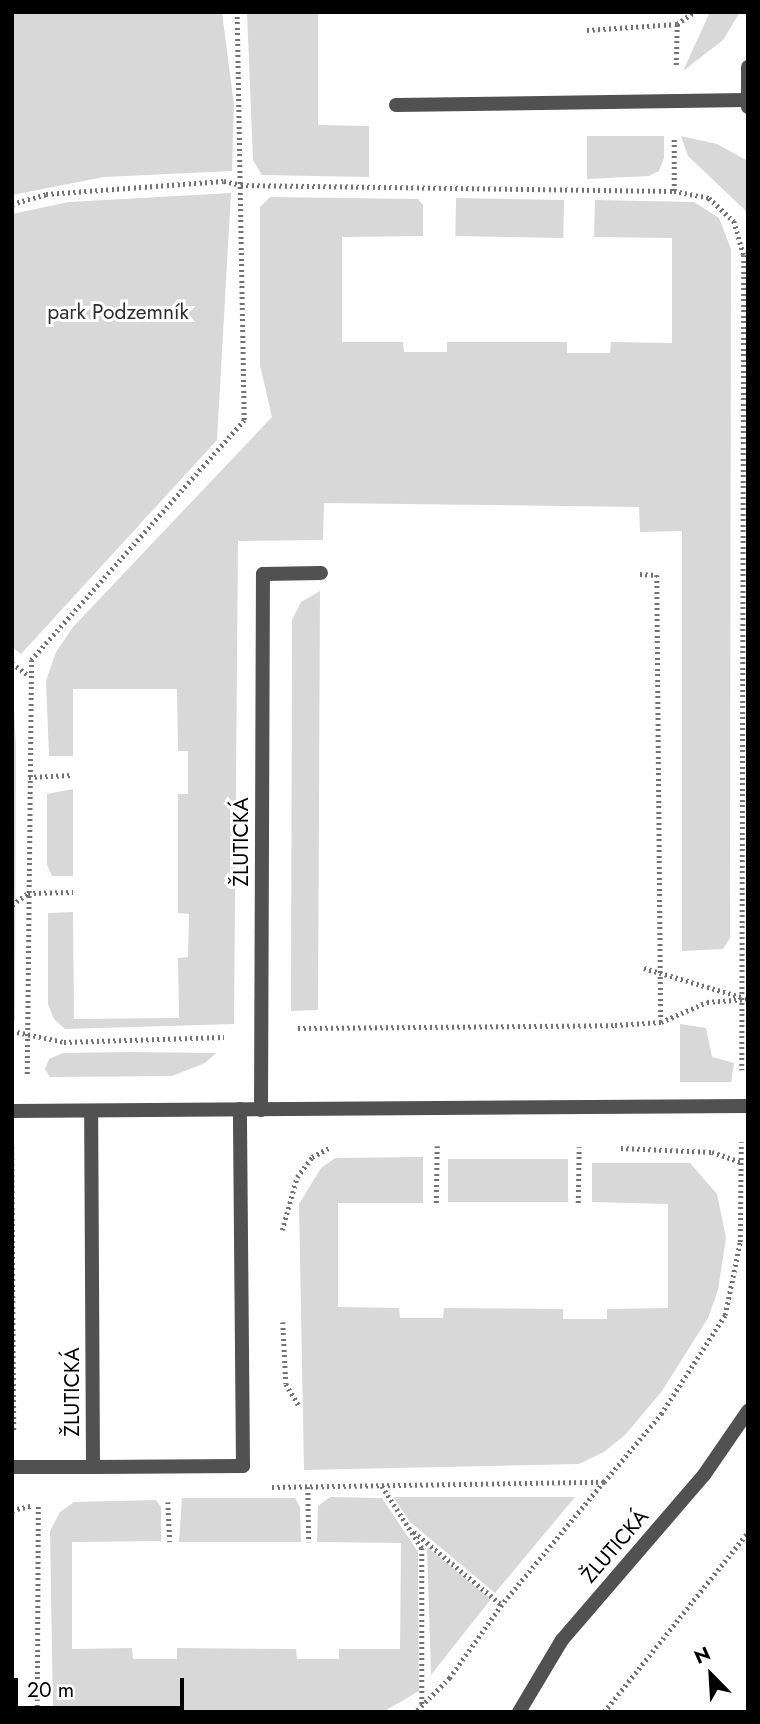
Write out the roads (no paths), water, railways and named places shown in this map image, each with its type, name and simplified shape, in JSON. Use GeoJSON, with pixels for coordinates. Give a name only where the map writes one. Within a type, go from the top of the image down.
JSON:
{"type":"FeatureCollection","features":[{"type":"Feature","properties":{"kind":"street"},"geometry":{"type":"LineString","coordinates":[[396,105],[747,103],[748,66]]}},
{"type":"Feature","properties":{"kind":"street","name":"ŽLUTICKÁ"},"geometry":{"type":"LineString","coordinates":[[261,1110],[263,574],[321,573]]}},
{"type":"Feature","properties":{"kind":"street"},"geometry":{"type":"LineString","coordinates":[[20,1111],[745,1106]]}},
{"type":"Feature","properties":{"kind":"street"},"geometry":{"type":"LineString","coordinates":[[93,1467],[243,1466],[240,1110]]}},
{"type":"Feature","properties":{"kind":"street","name":"ŽLUTICKÁ"},"geometry":{"type":"LineString","coordinates":[[13,1467],[93,1467],[91,1111]]}},
{"type":"Feature","properties":{"kind":"street","name":"ŽLUTICKÁ"},"geometry":{"type":"LineString","coordinates":[[519,1712],[562,1640],[704,1475],[748,1411]]}},
{"type":"Feature","properties":{"kind":"park label","name":"park Podzemník"},"geometry":{"type":"Point","coordinates":[118,312]}}]}
